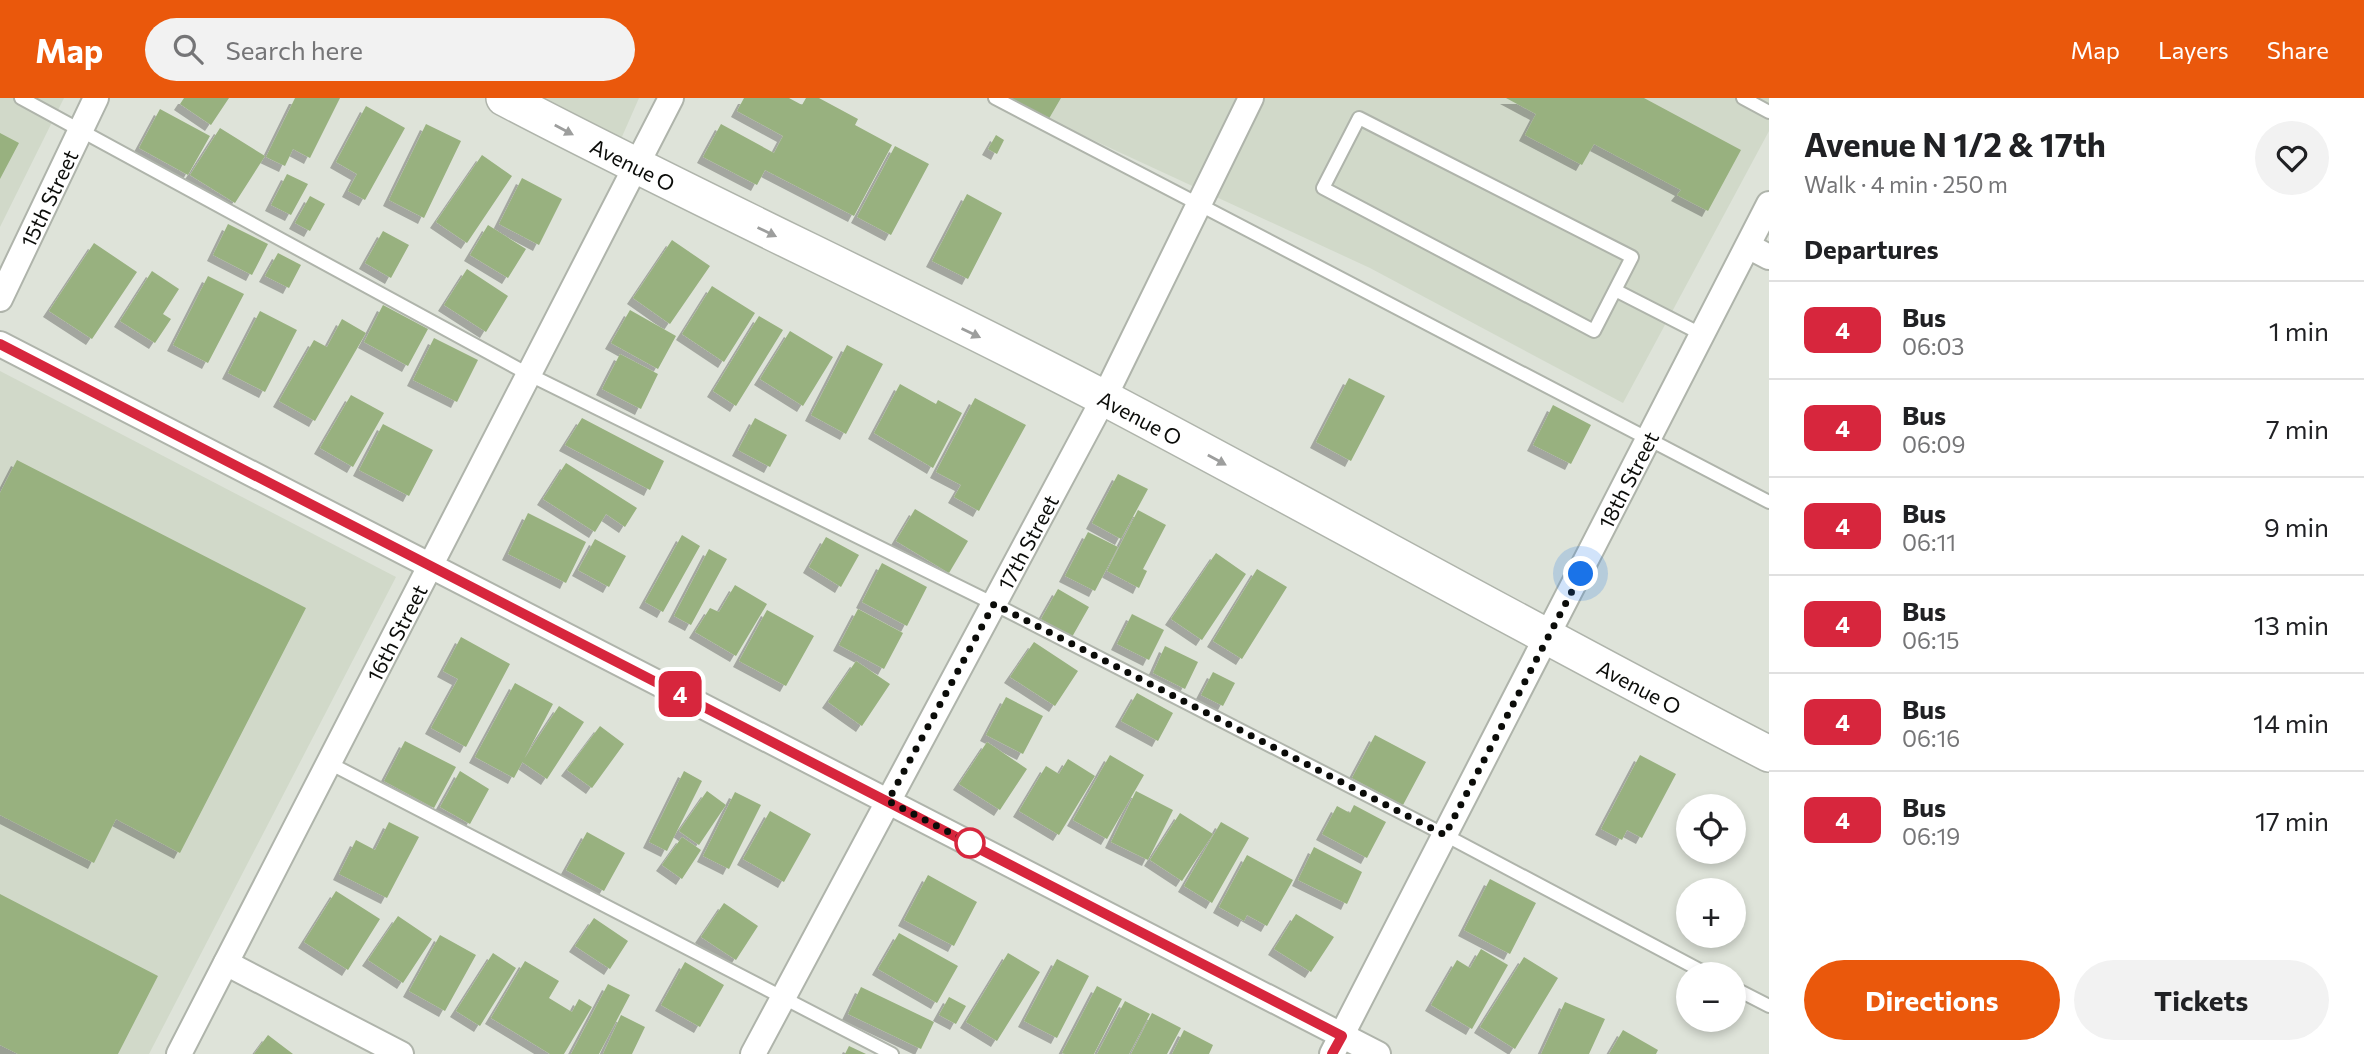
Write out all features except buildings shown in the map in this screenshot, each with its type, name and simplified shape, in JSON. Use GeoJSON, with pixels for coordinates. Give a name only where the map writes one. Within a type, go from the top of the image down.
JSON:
{"type":"FeatureCollection","features":[{"type":"Feature","properties":{"kind":"street","name":"15th Street"},"geometry":{"type":"LineString","coordinates":[[0,299],[7,267],[96,98]]}},
{"type":"Feature","properties":{"kind":"street","name":"Avenue O"},"geometry":{"type":"LineString","coordinates":[[504,98],[635,167],[1104,398],[1547,639],[1769,754]]}},
{"type":"Feature","properties":{"kind":"street","name":"16th Street"},"geometry":{"type":"LineString","coordinates":[[179,1054],[671,98]]}},
{"type":"Feature","properties":{"kind":"street","name":"17th Street"},"geometry":{"type":"LineString","coordinates":[[753,1054],[1104,398],[1251,98]]}},
{"type":"Feature","properties":{"kind":"street","name":"18th Street"},"geometry":{"type":"LineString","coordinates":[[1337,1045],[1703,335],[1758,251],[1769,204]]}},
{"type":"Feature","properties":{"kind":"street"},"geometry":{"type":"LineString","coordinates":[[0,344],[888,801],[1337,1045],[1378,1054]]}},
{"type":"Feature","properties":{"kind":"street"},"geometry":{"type":"LineString","coordinates":[[226,963],[401,1054]]}},
{"type":"Feature","properties":{"kind":"lane"},"geometry":{"type":"LineString","coordinates":[[21,98],[528,374],[994,604],[1445,835],[1684,962]]}},
{"type":"Feature","properties":{"kind":"lane"},"geometry":{"type":"LineString","coordinates":[[995,98],[1769,502]]}},
{"type":"Feature","properties":{"kind":"lane"},"geometry":{"type":"LineString","coordinates":[[1743,98],[1769,112]]}},
{"type":"Feature","properties":{"kind":"lane"},"geometry":{"type":"LineString","coordinates":[[1359,118],[1632,257],[1615,290],[1594,331],[1323,188],[1359,118]]}},
{"type":"Feature","properties":{"kind":"lane"},"geometry":{"type":"LineString","coordinates":[[1615,290],[1703,335]]}},
{"type":"Feature","properties":{"kind":"lane"},"geometry":{"type":"LineString","coordinates":[[329,763],[783,995],[892,1054]]}},
{"type":"Feature","properties":{"kind":"lane"},"geometry":{"type":"LineString","coordinates":[[1746,994],[1769,1006]]}},
{"type":"Feature","properties":{"kind":"shaded area"},"geometry":{"type":"Polygon","coordinates":[[[0,98],[64,98],[0,227],[0,98]]]}},
{"type":"Feature","properties":{"kind":"shaded area"},"geometry":{"type":"Polygon","coordinates":[[[543,98],[639,98],[621,139],[543,98]]]}},
{"type":"Feature","properties":{"kind":"shaded area"},"geometry":{"type":"Polygon","coordinates":[[[1002,98],[1769,98],[1769,131],[1623,403],[1370,268],[1002,98]]]}},
{"type":"Feature","properties":{"kind":"shaded area"},"geometry":{"type":"Polygon","coordinates":[[[0,371],[396,577],[149,1054],[0,1054],[0,371]]]}},
{"type":"Feature","properties":{"kind":"bus line","name":"4"},"geometry":{"type":"LineString","coordinates":[[0,344],[1342,1036],[1332,1054]]}},
{"type":"Feature","properties":{"kind":"route"},"geometry":{"type":"LineString","coordinates":[[970,843],[888,801],[994,604],[1445,835],[1581,574]]}}]}
